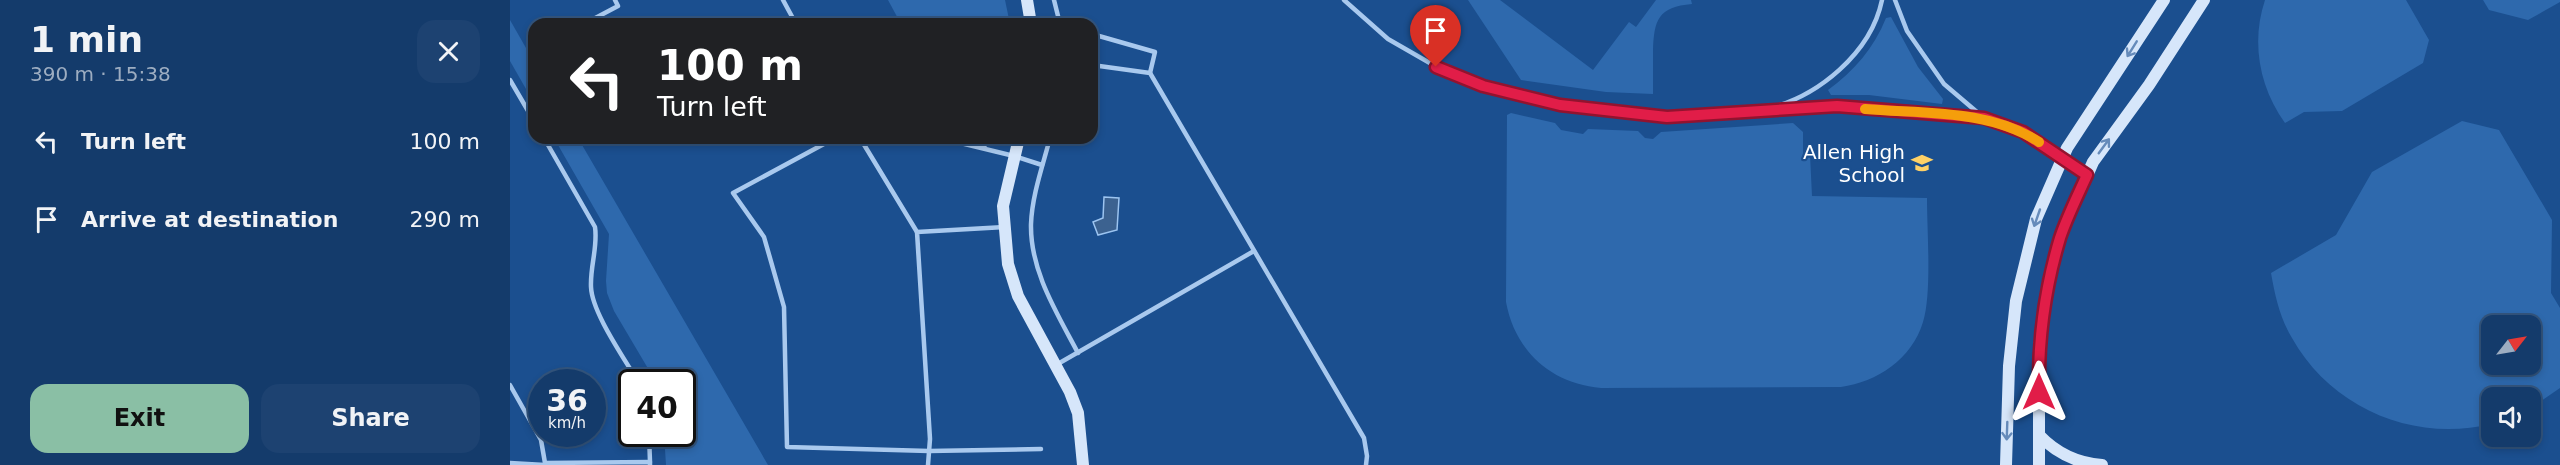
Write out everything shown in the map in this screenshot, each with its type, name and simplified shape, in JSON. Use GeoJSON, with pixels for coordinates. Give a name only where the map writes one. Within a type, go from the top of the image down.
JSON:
{"type":"FeatureCollection","features":[{"type":"Feature","properties":{"kind":"street"},"geometry":{"type":"LineString","coordinates":[[1027,0],[1030,18]]}},
{"type":"Feature","properties":{"kind":"street"},"geometry":{"type":"LineString","coordinates":[[2006,465],[2009,366],[2016,301],[2036,219],[2062,158],[2164,0]]}},
{"type":"Feature","properties":{"kind":"street"},"geometry":{"type":"LineString","coordinates":[[2039,465],[2039,349],[2046,297],[2060,237],[2093,162],[2149,85],[2204,0]]}},
{"type":"Feature","properties":{"kind":"street"},"geometry":{"type":"LineString","coordinates":[[1017,144],[1003,206],[1008,264],[1018,296],[1056,365],[1078,413],[1083,465]]}},
{"type":"Feature","properties":{"kind":"street"},"geometry":{"type":"LineString","coordinates":[[2039,435],[2048,444],[2067,456],[2090,464],[2102,465]]}},
{"type":"Feature","properties":{"kind":"lane"},"geometry":{"type":"LineString","coordinates":[[595,18],[618,6],[615,0]]}},
{"type":"Feature","properties":{"kind":"lane"},"geometry":{"type":"LineString","coordinates":[[783,0],[793,18]]}},
{"type":"Feature","properties":{"kind":"lane"},"geometry":{"type":"LineString","coordinates":[[1054,0],[1058,18]]}},
{"type":"Feature","properties":{"kind":"lane"},"geometry":{"type":"LineString","coordinates":[[1344,0],[1388,39],[1449,74],[1483,86],[1560,105],[1667,117],[1837,106],[1984,118],[2023,132],[2087,175]]}},
{"type":"Feature","properties":{"kind":"lane"},"geometry":{"type":"LineString","coordinates":[[1749,112],[1795,101],[1832,76],[1863,45],[1882,0]]}},
{"type":"Feature","properties":{"kind":"lane"},"geometry":{"type":"LineString","coordinates":[[1895,0],[1907,31],[1944,84],[1984,118]]}},
{"type":"Feature","properties":{"kind":"lane"},"geometry":{"type":"LineString","coordinates":[[1098,36],[1155,52],[1150,73],[1364,438],[1366,465]]}},
{"type":"Feature","properties":{"kind":"lane"},"geometry":{"type":"LineString","coordinates":[[1098,66],[1150,73]]}},
{"type":"Feature","properties":{"kind":"lane"},"geometry":{"type":"LineString","coordinates":[[510,80],[528,111]]}},
{"type":"Feature","properties":{"kind":"lane"},"geometry":{"type":"LineString","coordinates":[[547,144],[595,226],[597,239],[591,276],[593,299],[631,369]]}},
{"type":"Feature","properties":{"kind":"lane"},"geometry":{"type":"LineString","coordinates":[[824,144],[733,193],[764,237],[784,307],[788,447],[929,451],[1041,449]]}},
{"type":"Feature","properties":{"kind":"lane"},"geometry":{"type":"LineString","coordinates":[[864,144],[917,232],[928,465]]}},
{"type":"Feature","properties":{"kind":"lane"},"geometry":{"type":"LineString","coordinates":[[966,144],[1042,165]]}},
{"type":"Feature","properties":{"kind":"lane"},"geometry":{"type":"LineString","coordinates":[[984,148],[985,144]]}},
{"type":"Feature","properties":{"kind":"lane"},"geometry":{"type":"LineString","coordinates":[[1048,144],[1031,224],[1038,273],[1078,352]]}},
{"type":"Feature","properties":{"kind":"lane"},"geometry":{"type":"LineString","coordinates":[[917,232],[1005,227]]}},
{"type":"Feature","properties":{"kind":"lane"},"geometry":{"type":"LineString","coordinates":[[1056,365],[1254,250]]}},
{"type":"Feature","properties":{"kind":"lane"},"geometry":{"type":"LineString","coordinates":[[510,385],[541,440],[545,464]]}},
{"type":"Feature","properties":{"kind":"lane"},"geometry":{"type":"LineString","coordinates":[[510,463],[650,463],[649,447]]}},
{"type":"Feature","properties":{"kind":"shaded area"},"geometry":{"type":"Polygon","coordinates":[[[888,0],[1005,0],[1009,18],[898,18],[888,0]]]}},
{"type":"Feature","properties":{"kind":"shaded area"},"geometry":{"type":"Polygon","coordinates":[[[1468,0],[1500,0],[1593,70],[1629,22],[1636,27],[1656,0],[1691,0],[1692,4],[1672,8],[1660,17],[1657,23],[1653,51],[1653,94],[1606,92],[1521,80],[1468,0]]]}},
{"type":"Feature","properties":{"kind":"shaded area"},"geometry":{"type":"Polygon","coordinates":[[[2265,0],[2406,0],[2429,40],[2423,63],[2342,111],[2304,112],[2285,123],[2269,94],[2260,64],[2259,32],[2265,0]]]}},
{"type":"Feature","properties":{"kind":"shaded area"},"geometry":{"type":"Polygon","coordinates":[[[2483,0],[2560,0],[2560,2],[2528,20],[2489,10],[2483,0]]]}},
{"type":"Feature","properties":{"kind":"shaded area"},"geometry":{"type":"Polygon","coordinates":[[[1891,17],[1918,67],[1943,99],[1942,104],[1869,95],[1831,95],[1828,90],[1862,58],[1876,39],[1886,18],[1891,17]]]}},
{"type":"Feature","properties":{"kind":"shaded area"},"geometry":{"type":"Polygon","coordinates":[[[510,20],[528,52],[528,92],[510,61],[510,20]]]}},
{"type":"Feature","properties":{"kind":"shaded area"},"geometry":{"type":"Polygon","coordinates":[[[1511,113],[1555,123],[1561,130],[1583,134],[1588,129],[1638,131],[1645,138],[1653,139],[1661,132],[1793,123],[1803,132],[1803,154],[1810,155],[1812,196],[1927,198],[1927,295],[1926,310],[1918,335],[1902,358],[1880,374],[1841,387],[1601,388],[1566,380],[1551,372],[1527,350],[1518,336],[1506,302],[1507,115],[1511,113]]]}},
{"type":"Feature","properties":{"kind":"shaded area"},"geometry":{"type":"Polygon","coordinates":[[[2462,121],[2499,130],[2552,220],[2551,293],[2560,308],[2560,388],[2541,401],[2541,387],[2481,387],[2481,426],[2462,429],[2404,424],[2352,401],[2329,384],[2309,363],[2292,338],[2284,323],[2271,273],[2336,235],[2372,172],[2462,121]]]}},
{"type":"Feature","properties":{"kind":"shaded area"},"geometry":{"type":"Polygon","coordinates":[[[557,144],[581,144],[768,465],[666,465],[665,447],[696,447],[696,369],[648,369],[614,311],[607,293],[609,234],[557,144]]]}},
{"type":"Feature","properties":{"kind":"shaded area"},"geometry":{"type":"Polygon","coordinates":[[[1104,197],[1119,198],[1117,230],[1098,235],[1093,222],[1103,218],[1104,197]]]}},
{"type":"Feature","properties":{"kind":"slow traffic"},"geometry":{"type":"LineString","coordinates":[[1865,109],[1984,118],[2023,132],[2039,142]]}},
{"type":"Feature","properties":{"kind":"place","name":"Allen High School"},"geometry":{"type":"Point","coordinates":[1922,163]}},
{"type":"Feature","properties":{"kind":"route"},"geometry":{"type":"LineString","coordinates":[[1436,67],[1483,86],[1560,105],[1635,114],[1667,117],[1837,106],[1984,118],[2023,132],[2087,175],[2060,237],[2046,297],[2039,349],[2039,392]]}}]}
